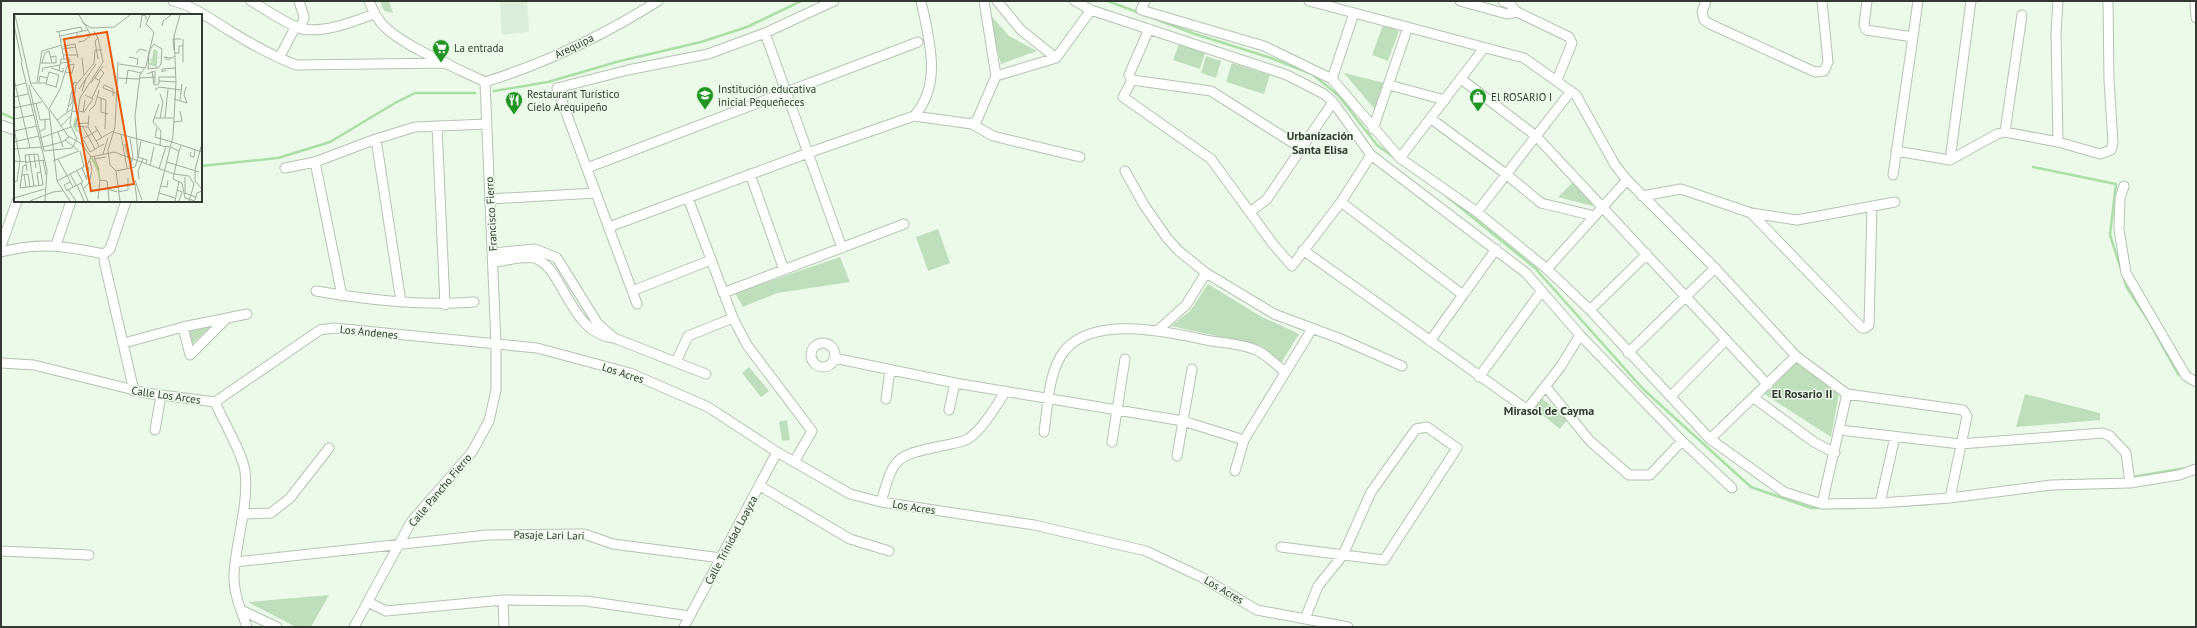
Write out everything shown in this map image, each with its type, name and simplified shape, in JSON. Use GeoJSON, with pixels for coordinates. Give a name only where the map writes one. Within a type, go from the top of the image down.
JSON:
{"type":"FeatureCollection","features":[{"type":"Feature","properties":{"kind":"street"},"geometry":{"type":"LineString","coordinates":[[173,1],[185,4],[202,14]]}},
{"type":"Feature","properties":{"kind":"street"},"geometry":{"type":"LineString","coordinates":[[251,1],[299,27],[338,26],[374,14]]}},
{"type":"Feature","properties":{"kind":"street"},"geometry":{"type":"LineString","coordinates":[[279,58],[299,27],[304,16],[299,1]]}},
{"type":"Feature","properties":{"kind":"street"},"geometry":{"type":"LineString","coordinates":[[369,1],[374,14],[385,28],[399,38],[485,82]]}},
{"type":"Feature","properties":{"kind":"street","name":"Arequipa"},"geometry":{"type":"LineString","coordinates":[[485,82],[524,70],[588,40],[647,4],[658,1]]}},
{"type":"Feature","properties":{"kind":"street"},"geometry":{"type":"LineString","coordinates":[[637,304],[558,88],[628,70],[708,54],[764,33],[834,1]]}},
{"type":"Feature","properties":{"kind":"street"},"geometry":{"type":"LineString","coordinates":[[914,116],[922,107],[932,79],[930,46],[921,1]]}},
{"type":"Feature","properties":{"kind":"street"},"geometry":{"type":"LineString","coordinates":[[972,124],[977,120],[996,76],[984,1]]}},
{"type":"Feature","properties":{"kind":"street"},"geometry":{"type":"LineString","coordinates":[[997,1],[1021,30],[1056,58]]}},
{"type":"Feature","properties":{"kind":"street"},"geometry":{"type":"LineString","coordinates":[[1075,1],[1091,10],[1287,75],[1311,86],[1333,102],[1371,155],[1526,273],[1580,335],[1682,441],[1732,488]]}},
{"type":"Feature","properties":{"kind":"street"},"geometry":{"type":"LineString","coordinates":[[1145,1],[1141,10],[1264,46],[1332,79],[1373,129],[1400,158],[1477,212],[1547,269],[1590,310],[1628,353],[1710,439],[1784,492],[1822,504],[1880,503],[1950,498],[2051,485],[2130,483],[2179,475],[2196,469]]}},
{"type":"Feature","properties":{"kind":"street"},"geometry":{"type":"LineString","coordinates":[[1309,1],[1524,58],[1557,80],[1576,95],[1615,165],[1627,180],[1715,268],[1796,356],[1847,394],[1963,410],[1967,416],[1950,498]]}},
{"type":"Feature","properties":{"kind":"street"},"geometry":{"type":"LineString","coordinates":[[1460,1],[1507,14],[1517,12]]}},
{"type":"Feature","properties":{"kind":"street"},"geometry":{"type":"LineString","coordinates":[[1503,1],[1510,4],[1517,12],[1569,37],[1571,40],[1557,80]]}},
{"type":"Feature","properties":{"kind":"street"},"geometry":{"type":"LineString","coordinates":[[1706,1],[1702,12],[1704,20],[1710,24],[1815,72],[1824,71],[1828,62],[1822,1]]}},
{"type":"Feature","properties":{"kind":"street"},"geometry":{"type":"LineString","coordinates":[[1867,1],[1864,25],[1866,30],[1913,37]]}},
{"type":"Feature","properties":{"kind":"street"},"geometry":{"type":"LineString","coordinates":[[1893,175],[1918,1]]}},
{"type":"Feature","properties":{"kind":"street"},"geometry":{"type":"LineString","coordinates":[[1950,160],[1972,1]]}},
{"type":"Feature","properties":{"kind":"street"},"geometry":{"type":"LineString","coordinates":[[2058,1],[2056,33],[2058,142]]}},
{"type":"Feature","properties":{"kind":"street"},"geometry":{"type":"LineString","coordinates":[[1896,152],[1950,160],[2005,132],[2058,142],[2100,154],[2111,150],[2108,1]]}},
{"type":"Feature","properties":{"kind":"street"},"geometry":{"type":"LineString","coordinates":[[2195,1],[2196,18]]}},
{"type":"Feature","properties":{"kind":"street"},"geometry":{"type":"LineString","coordinates":[[996,76],[1056,58],[1091,10]]}},
{"type":"Feature","properties":{"kind":"street"},"geometry":{"type":"LineString","coordinates":[[1332,79],[1354,13]]}},
{"type":"Feature","properties":{"kind":"street"},"geometry":{"type":"LineString","coordinates":[[202,14],[242,38],[279,58],[296,65],[447,63]]}},
{"type":"Feature","properties":{"kind":"street"},"geometry":{"type":"LineString","coordinates":[[2005,132],[2022,15]]}},
{"type":"Feature","properties":{"kind":"street"},"geometry":{"type":"LineString","coordinates":[[1373,129],[1408,28]]}},
{"type":"Feature","properties":{"kind":"street"},"geometry":{"type":"LineString","coordinates":[[1132,80],[1129,75],[1149,29]]}},
{"type":"Feature","properties":{"kind":"street"},"geometry":{"type":"LineString","coordinates":[[764,33],[842,248]]}},
{"type":"Feature","properties":{"kind":"street"},"geometry":{"type":"LineString","coordinates":[[587,168],[918,42]]}},
{"type":"Feature","properties":{"kind":"street"},"geometry":{"type":"LineString","coordinates":[[1400,158],[1484,48]]}},
{"type":"Feature","properties":{"kind":"street"},"geometry":{"type":"LineString","coordinates":[[1461,79],[1536,136],[1768,385]]}},
{"type":"Feature","properties":{"kind":"street"},"geometry":{"type":"LineString","coordinates":[[1132,80],[1211,91],[1301,148]]}},
{"type":"Feature","properties":{"kind":"street"},"geometry":{"type":"LineString","coordinates":[[1132,80],[1123,97],[1212,159],[1250,212],[1292,266],[1341,202],[1371,155]]}},
{"type":"Feature","properties":{"kind":"street","name":"Francisco Fierro"},"geometry":{"type":"LineString","coordinates":[[485,82],[496,346]]}},
{"type":"Feature","properties":{"kind":"street"},"geometry":{"type":"LineString","coordinates":[[1389,84],[1445,100]]}},
{"type":"Feature","properties":{"kind":"street"},"geometry":{"type":"LineString","coordinates":[[1477,212],[1571,91]]}},
{"type":"Feature","properties":{"kind":"street"},"geometry":{"type":"LineString","coordinates":[[1250,212],[1267,199],[1333,102]]}},
{"type":"Feature","properties":{"kind":"street"},"geometry":{"type":"LineString","coordinates":[[609,227],[750,174],[914,116],[972,124],[993,136],[1080,157]]}},
{"type":"Feature","properties":{"kind":"street"},"geometry":{"type":"LineString","coordinates":[[1430,118],[1547,205],[1595,216]]}},
{"type":"Feature","properties":{"kind":"street"},"geometry":{"type":"LineString","coordinates":[[1,124],[14,130]]}},
{"type":"Feature","properties":{"kind":"street"},"geometry":{"type":"LineString","coordinates":[[285,168],[315,162],[376,139],[415,128],[487,124]]}},
{"type":"Feature","properties":{"kind":"street"},"geometry":{"type":"LineString","coordinates":[[437,126],[445,305]]}},
{"type":"Feature","properties":{"kind":"street"},"geometry":{"type":"LineString","coordinates":[[376,139],[401,302]]}},
{"type":"Feature","properties":{"kind":"street"},"geometry":{"type":"LineString","coordinates":[[315,162],[342,296]]}},
{"type":"Feature","properties":{"kind":"street"},"geometry":{"type":"LineString","coordinates":[[1125,171],[1144,205],[1167,238],[1206,273],[1274,314],[1341,339],[1402,366]]}},
{"type":"Feature","properties":{"kind":"street"},"geometry":{"type":"LineString","coordinates":[[750,174],[784,270]]}},
{"type":"Feature","properties":{"kind":"street"},"geometry":{"type":"LineString","coordinates":[[1547,269],[1627,180]]}},
{"type":"Feature","properties":{"kind":"street"},"geometry":{"type":"LineString","coordinates":[[2124,186],[2120,198],[2119,229],[2126,273],[2186,376],[2196,382]]}},
{"type":"Feature","properties":{"kind":"street"},"geometry":{"type":"LineString","coordinates":[[1642,196],[1681,189],[1751,213],[1804,220],[1895,202]]}},
{"type":"Feature","properties":{"kind":"street"},"geometry":{"type":"LineString","coordinates":[[489,198],[596,193]]}},
{"type":"Feature","properties":{"kind":"street"},"geometry":{"type":"LineString","coordinates":[[688,198],[733,318],[747,345],[812,430],[794,462]]}},
{"type":"Feature","properties":{"kind":"street"},"geometry":{"type":"LineString","coordinates":[[1,246],[17,202]]}},
{"type":"Feature","properties":{"kind":"street"},"geometry":{"type":"LineString","coordinates":[[56,245],[71,202]]}},
{"type":"Feature","properties":{"kind":"street"},"geometry":{"type":"LineString","coordinates":[[1,252],[31,246],[56,245],[104,254],[110,249],[126,202]]}},
{"type":"Feature","properties":{"kind":"street"},"geometry":{"type":"LineString","coordinates":[[1341,202],[1463,295]]}},
{"type":"Feature","properties":{"kind":"street"},"geometry":{"type":"LineString","coordinates":[[1751,213],[1862,328],[1866,328],[1869,325],[1872,207]]}},
{"type":"Feature","properties":{"kind":"street"},"geometry":{"type":"LineString","coordinates":[[723,293],[904,224]]}},
{"type":"Feature","properties":{"kind":"street"},"geometry":{"type":"LineString","coordinates":[[493,257],[535,248],[557,258],[598,324],[614,338]]}},
{"type":"Feature","properties":{"kind":"street"},"geometry":{"type":"LineString","coordinates":[[1303,250],[1479,377],[1525,408],[1529,407],[1546,387],[1580,335]]}},
{"type":"Feature","properties":{"kind":"street"},"geometry":{"type":"LineString","coordinates":[[1430,341],[1496,250]]}},
{"type":"Feature","properties":{"kind":"street"},"geometry":{"type":"LineString","coordinates":[[1590,310],[1647,254]]}},
{"type":"Feature","properties":{"kind":"street"},"geometry":{"type":"LineString","coordinates":[[493,257],[534,258],[546,266],[587,327],[602,336],[614,338],[706,374]]}},
{"type":"Feature","properties":{"kind":"street"},"geometry":{"type":"LineString","coordinates":[[632,291],[711,260]]}},
{"type":"Feature","properties":{"kind":"street"},"geometry":{"type":"LineString","coordinates":[[104,261],[134,391]]}},
{"type":"Feature","properties":{"kind":"street"},"geometry":{"type":"LineString","coordinates":[[1628,353],[1715,268]]}},
{"type":"Feature","properties":{"kind":"street"},"geometry":{"type":"LineString","coordinates":[[1157,331],[1186,306],[1206,273]]}},
{"type":"Feature","properties":{"kind":"street"},"geometry":{"type":"LineString","coordinates":[[316,291],[342,296],[401,302],[445,305],[474,302]]}},
{"type":"Feature","properties":{"kind":"street"},"geometry":{"type":"LineString","coordinates":[[1479,377],[1541,292]]}},
{"type":"Feature","properties":{"kind":"street"},"geometry":{"type":"LineString","coordinates":[[124,343],[183,327],[247,314]]}},
{"type":"Feature","properties":{"kind":"street"},"geometry":{"type":"LineString","coordinates":[[676,362],[688,336],[733,318]]}},
{"type":"Feature","properties":{"kind":"street"},"geometry":{"type":"LineString","coordinates":[[183,327],[190,354],[226,319]]}},
{"type":"Feature","properties":{"kind":"street","name":"Los Andenes"},"geometry":{"type":"LineString","coordinates":[[215,402],[320,330],[334,328],[496,346]]}},
{"type":"Feature","properties":{"kind":"street"},"geometry":{"type":"LineString","coordinates":[[1234,471],[1244,440],[1312,329]]}},
{"type":"Feature","properties":{"kind":"street"},"geometry":{"type":"LineString","coordinates":[[1044,432],[1056,366],[1065,350],[1076,341],[1091,333],[1112,330],[1157,331],[1256,350],[1285,372]]}},
{"type":"Feature","properties":{"kind":"street"},"geometry":{"type":"LineString","coordinates":[[1670,396],[1726,340]]}},
{"type":"Feature","properties":{"kind":"street","name":"Los Acres"},"geometry":{"type":"LineString","coordinates":[[496,346],[536,348],[630,373],[708,407],[777,452],[850,494],[882,502],[1034,525],[1146,551],[1201,577],[1257,610],[1348,627]]}},
{"type":"Feature","properties":{"kind":"street","name":"Calle Pancho Fierro"},"geometry":{"type":"LineString","coordinates":[[354,627],[411,522],[472,452],[489,421],[496,390],[496,346]]}},
{"type":"Feature","properties":{"kind":"street"},"geometry":{"type":"LineString","coordinates":[[1710,439],[1768,385],[1796,356]]}},
{"type":"Feature","properties":{"kind":"street"},"geometry":{"type":"LineString","coordinates":[[834,358],[955,383],[1183,421],[1244,440]]}},
{"type":"Feature","properties":{"kind":"street"},"geometry":{"type":"LineString","coordinates":[[1112,442],[1125,359]]}},
{"type":"Feature","properties":{"kind":"street","name":"Calle Los Arces"},"geometry":{"type":"LineString","coordinates":[[1,362],[34,365],[134,391],[215,402],[245,469],[244,514],[235,562],[236,593],[247,627]]}},
{"type":"Feature","properties":{"kind":"street"},"geometry":{"type":"LineString","coordinates":[[1177,456],[1192,369]]}},
{"type":"Feature","properties":{"kind":"street"},"geometry":{"type":"LineString","coordinates":[[886,399],[890,370]]}},
{"type":"Feature","properties":{"kind":"street"},"geometry":{"type":"LineString","coordinates":[[949,410],[955,383]]}},
{"type":"Feature","properties":{"kind":"street"},"geometry":{"type":"LineString","coordinates":[[1546,387],[1590,441],[1629,475],[1650,475],[1682,441]]}},
{"type":"Feature","properties":{"kind":"street"},"geometry":{"type":"LineString","coordinates":[[882,502],[891,468],[896,461],[918,451],[966,440],[988,417],[1006,391]]}},
{"type":"Feature","properties":{"kind":"street"},"geometry":{"type":"LineString","coordinates":[[1822,504],[1847,394]]}},
{"type":"Feature","properties":{"kind":"street"},"geometry":{"type":"LineString","coordinates":[[155,430],[161,395]]}},
{"type":"Feature","properties":{"kind":"street"},"geometry":{"type":"LineString","coordinates":[[1754,398],[1814,442],[1834,453]]}},
{"type":"Feature","properties":{"kind":"street"},"geometry":{"type":"LineString","coordinates":[[1281,546],[1343,555],[1384,560],[1457,448],[1427,427],[1416,429],[1372,492],[1343,555],[1318,586],[1305,619]]}},
{"type":"Feature","properties":{"kind":"street"},"geometry":{"type":"LineString","coordinates":[[1840,430],[1960,444],[2106,434],[2126,453],[2130,483]]}},
{"type":"Feature","properties":{"kind":"street"},"geometry":{"type":"LineString","coordinates":[[1880,503],[1895,437]]}},
{"type":"Feature","properties":{"kind":"street"},"geometry":{"type":"LineString","coordinates":[[244,514],[271,513],[290,498],[329,448]]}},
{"type":"Feature","properties":{"kind":"street","name":"Calle Trinidad Loayza"},"geometry":{"type":"LineString","coordinates":[[684,627],[777,452]]}},
{"type":"Feature","properties":{"kind":"street"},"geometry":{"type":"LineString","coordinates":[[760,486],[850,539],[889,551]]}},
{"type":"Feature","properties":{"kind":"street","name":"Pasaje Lari Lari"},"geometry":{"type":"LineString","coordinates":[[400,544],[487,535],[584,534],[613,544],[721,558]]}},
{"type":"Feature","properties":{"kind":"street"},"geometry":{"type":"LineString","coordinates":[[235,562],[400,544]]}},
{"type":"Feature","properties":{"kind":"street"},"geometry":{"type":"LineString","coordinates":[[1,551],[89,555]]}},
{"type":"Feature","properties":{"kind":"street"},"geometry":{"type":"LineString","coordinates":[[503,600],[504,627]]}},
{"type":"Feature","properties":{"kind":"street"},"geometry":{"type":"LineString","coordinates":[[368,602],[386,611],[503,600],[584,601],[690,616]]}},
{"type":"Feature","properties":{"kind":"street"},"geometry":{"type":"LineString","coordinates":[[241,610],[276,627]]}},
{"type":"Feature","properties":{"kind":"shaded area"},"geometry":{"type":"Polygon","coordinates":[[[500,1],[527,1],[529,32],[502,35],[500,1]]]}},
{"type":"Feature","properties":{"kind":"green space"},"geometry":{"type":"Polygon","coordinates":[[[380,1],[389,1],[393,13],[384,11],[380,1]]]}},
{"type":"Feature","properties":{"kind":"green space"},"geometry":{"type":"Polygon","coordinates":[[[986,10],[1009,36],[1037,51],[1001,64],[986,10]]]}},
{"type":"Feature","properties":{"kind":"green space"},"geometry":{"type":"Polygon","coordinates":[[[1383,25],[1399,31],[1388,61],[1372,55],[1383,25]]]}},
{"type":"Feature","properties":{"kind":"green space"},"geometry":{"type":"Polygon","coordinates":[[[1179,44],[1205,53],[1200,69],[1173,60],[1179,44]]]}},
{"type":"Feature","properties":{"kind":"green space"},"geometry":{"type":"Polygon","coordinates":[[[1206,56],[1221,61],[1216,78],[1201,73],[1206,56]]]}},
{"type":"Feature","properties":{"kind":"green space"},"geometry":{"type":"Polygon","coordinates":[[[1232,63],[1270,75],[1264,94],[1226,82],[1232,63]]]}},
{"type":"Feature","properties":{"kind":"green space"},"geometry":{"type":"Polygon","coordinates":[[[1344,73],[1385,83],[1377,112],[1344,73]]]}},
{"type":"Feature","properties":{"kind":"green space"},"geometry":{"type":"Polygon","coordinates":[[[1576,179],[1595,204],[1592,206],[1558,197],[1576,179]]]}},
{"type":"Feature","properties":{"kind":"green space"},"geometry":{"type":"Polygon","coordinates":[[[938,229],[950,263],[928,271],[916,237],[938,229]]]}},
{"type":"Feature","properties":{"kind":"green space"},"geometry":{"type":"Polygon","coordinates":[[[840,257],[850,282],[777,293],[743,307],[735,293],[840,257]]]}},
{"type":"Feature","properties":{"kind":"green space"},"geometry":{"type":"Polygon","coordinates":[[[1208,284],[1260,316],[1299,334],[1281,363],[1262,346],[1171,326],[1190,311],[1208,284]]]}},
{"type":"Feature","properties":{"kind":"green space"},"geometry":{"type":"Polygon","coordinates":[[[217,321],[191,345],[187,329],[217,321]]]}},
{"type":"Feature","properties":{"kind":"green space"},"geometry":{"type":"Polygon","coordinates":[[[1793,361],[1839,393],[1831,437],[1761,392],[1793,361]]]}},
{"type":"Feature","properties":{"kind":"green space"},"geometry":{"type":"Polygon","coordinates":[[[749,367],[769,391],[761,397],[742,373],[749,367]]]}},
{"type":"Feature","properties":{"kind":"green space"},"geometry":{"type":"Polygon","coordinates":[[[2025,394],[2100,413],[2100,420],[2016,427],[2025,394]]]}},
{"type":"Feature","properties":{"kind":"green space"},"geometry":{"type":"Polygon","coordinates":[[[1539,396],[1568,419],[1560,429],[1531,406],[1539,396]]]}},
{"type":"Feature","properties":{"kind":"green space"},"geometry":{"type":"Polygon","coordinates":[[[787,420],[790,440],[782,441],[779,422],[787,420]]]}},
{"type":"Feature","properties":{"kind":"green space"},"geometry":{"type":"Polygon","coordinates":[[[329,595],[311,627],[296,627],[248,602],[329,595]]]}},
{"type":"Feature","properties":{"kind":"waterway"},"geometry":{"type":"LineString","coordinates":[[494,91],[548,82],[620,61],[701,42],[747,27],[801,1]]}},
{"type":"Feature","properties":{"kind":"waterway"},"geometry":{"type":"LineString","coordinates":[[1108,1],[1195,34],[1271,58],[1312,74],[1338,95],[1377,145],[1395,158]]}},
{"type":"Feature","properties":{"kind":"waterway"},"geometry":{"type":"LineString","coordinates":[[202,166],[278,158],[330,142],[395,103],[415,93],[475,93]]}},
{"type":"Feature","properties":{"kind":"waterway"},"geometry":{"type":"LineString","coordinates":[[1,113],[14,119]]}},
{"type":"Feature","properties":{"kind":"waterway"},"geometry":{"type":"LineString","coordinates":[[2033,167],[2116,184],[2110,235],[2127,288],[2148,320],[2178,374],[2182,376]]}},
{"type":"Feature","properties":{"kind":"waterway"},"geometry":{"type":"LineString","coordinates":[[1444,194],[1535,268],[1643,389],[1751,487],[1811,508],[1854,508]]}},
{"type":"Feature","properties":{"kind":"waterway"},"geometry":{"type":"LineString","coordinates":[[2132,477],[2186,468]]}},
{"type":"Feature","properties":{"kind":"waterway"},"geometry":{"type":"LineString","coordinates":[[1893,506],[1928,504]]}},
{"type":"Feature","properties":{"kind":"place","name":"La entrada"},"geometry":{"type":"Point","coordinates":[441,63]}},
{"type":"Feature","properties":{"kind":"place","name":"Institución educativa inicial Pequeñeces"},"geometry":{"type":"Point","coordinates":[705,110]}},
{"type":"Feature","properties":{"kind":"place","name":"El ROSARIO I"},"geometry":{"type":"Point","coordinates":[1478,112]}},
{"type":"Feature","properties":{"kind":"place","name":"Restaurant Turístico Cielo Arequipeño"},"geometry":{"type":"Point","coordinates":[514,115]}},
{"type":"Feature","properties":{"kind":"district","name":"Urbanización Santa Elisa"},"geometry":{"type":"Point","coordinates":[1320,142]}},
{"type":"Feature","properties":{"kind":"district","name":"El Rosario II"},"geometry":{"type":"Point","coordinates":[1802,393]}},
{"type":"Feature","properties":{"kind":"district","name":"Mirasol de Cayma"},"geometry":{"type":"Point","coordinates":[1549,410]}}]}
